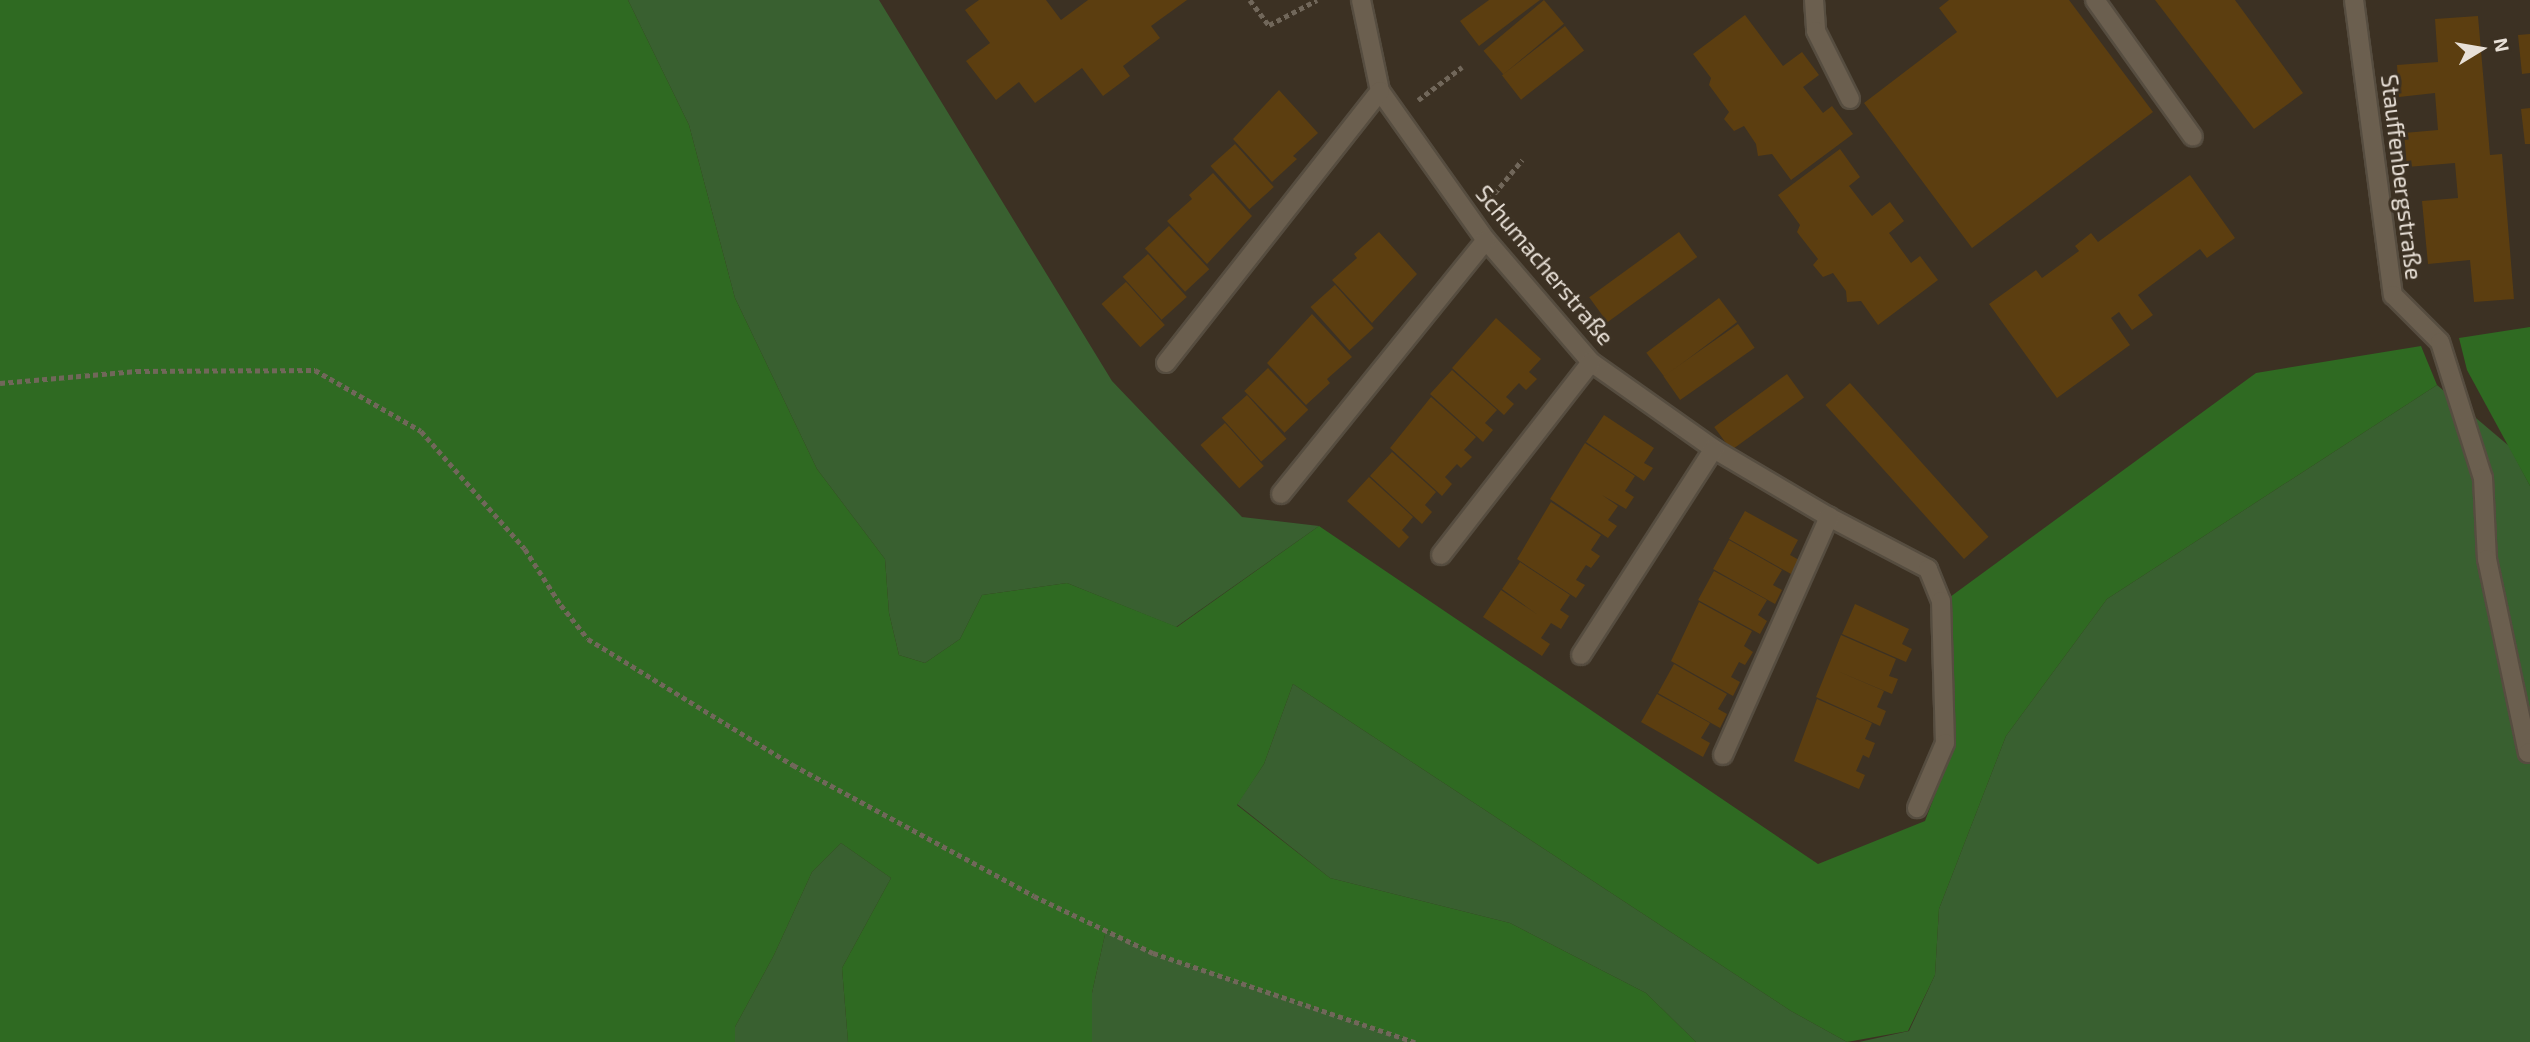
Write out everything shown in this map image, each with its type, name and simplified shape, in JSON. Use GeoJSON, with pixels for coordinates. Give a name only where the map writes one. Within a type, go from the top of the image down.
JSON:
{"type":"FeatureCollection","features":[{"type":"Feature","properties":{"kind":"street","name":"Schumacherstraße"},"geometry":{"type":"LineString","coordinates":[[1361,0],[1380,91],[1486,240],[1591,362],[1714,449],[1829,517],[1928,569],[1941,601],[1945,743],[1917,808]]}},
{"type":"Feature","properties":{"kind":"street"},"geometry":{"type":"LineString","coordinates":[[1814,0],[1816,31],[1850,99]]}},
{"type":"Feature","properties":{"kind":"street"},"geometry":{"type":"LineString","coordinates":[[2095,0],[2193,137]]}},
{"type":"Feature","properties":{"kind":"street","name":"Stauffenbergstraße"},"geometry":{"type":"LineString","coordinates":[[2354,0],[2393,295],[2440,342],[2483,478],[2487,559],[2528,753],[2530,752]]}},
{"type":"Feature","properties":{"kind":"street"},"geometry":{"type":"LineString","coordinates":[[1166,363],[1380,91]]}},
{"type":"Feature","properties":{"kind":"street"},"geometry":{"type":"LineString","coordinates":[[1281,494],[1486,240]]}},
{"type":"Feature","properties":{"kind":"street"},"geometry":{"type":"LineString","coordinates":[[1441,555],[1591,362]]}},
{"type":"Feature","properties":{"kind":"street"},"geometry":{"type":"LineString","coordinates":[[1581,655],[1714,449]]}},
{"type":"Feature","properties":{"kind":"street"},"geometry":{"type":"LineString","coordinates":[[1723,755],[1829,517]]}},
{"type":"Feature","properties":{"kind":"path"},"geometry":{"type":"LineString","coordinates":[[1250,0],[1269,25],[1317,0]]}},
{"type":"Feature","properties":{"kind":"path"},"geometry":{"type":"LineString","coordinates":[[1398,116],[1462,67]]}},
{"type":"Feature","properties":{"kind":"path"},"geometry":{"type":"LineString","coordinates":[[1472,220],[1522,160]]}},
{"type":"Feature","properties":{"kind":"path"},"geometry":{"type":"LineString","coordinates":[[0,383],[136,371],[315,370],[421,431],[525,549],[561,605],[588,639],[793,765],[1034,896],[1153,953],[1415,1042]]}},
{"type":"Feature","properties":{"kind":"green space"},"geometry":{"type":"Polygon","coordinates":[[[0,0],[628,0],[689,125],[735,298],[817,469],[885,559],[889,613],[899,655],[925,663],[960,639],[982,595],[1067,583],[1177,627],[1319,526],[1818,864],[1925,821],[1953,747],[1950,597],[2256,373],[2421,346],[2437,385],[2107,599],[2006,736],[1939,909],[1935,975],[1908,1031],[1847,1042],[1791,1011],[1293,684],[1264,764],[1237,805],[1330,878],[1510,923],[1646,993],[1696,1042],[1415,1042],[1153,953],[1106,930],[1092,993],[1092,1042],[848,1042],[842,968],[891,878],[841,843],[812,872],[774,955],[735,1027],[735,1042],[0,1042],[0,0]]]}},
{"type":"Feature","properties":{"kind":"green space"},"geometry":{"type":"Polygon","coordinates":[[[628,0],[879,0],[1112,381],[1242,517],[1319,526],[1176,627],[1067,583],[982,595],[960,639],[925,663],[899,655],[889,613],[885,559],[817,469],[735,298],[689,125],[628,0]]]}},
{"type":"Feature","properties":{"kind":"green space"},"geometry":{"type":"Polygon","coordinates":[[[2530,327],[2530,486],[2467,370],[2459,338],[2530,327]]]}},
{"type":"Feature","properties":{"kind":"green space"},"geometry":{"type":"Polygon","coordinates":[[[2437,385],[2509,446],[2530,486],[2530,1042],[1859,1042],[1909,1031],[1935,975],[1939,909],[2006,736],[2107,599],[2437,385]]]}},
{"type":"Feature","properties":{"kind":"green space"},"geometry":{"type":"Polygon","coordinates":[[[1293,684],[1791,1011],[1847,1042],[1696,1042],[1646,993],[1510,923],[1330,878],[1237,804],[1264,764],[1293,684]]]}},
{"type":"Feature","properties":{"kind":"green space"},"geometry":{"type":"Polygon","coordinates":[[[841,843],[891,878],[842,968],[848,1042],[735,1042],[735,1027],[774,955],[812,872],[841,843]]]}},
{"type":"Feature","properties":{"kind":"green space"},"geometry":{"type":"Polygon","coordinates":[[[1106,930],[1153,953],[1415,1042],[1092,1042],[1092,993],[1106,930]]]}},
{"type":"Feature","properties":{"kind":"building"},"geometry":{"type":"Polygon","coordinates":[[[979,0],[1046,0],[1061,20],[1088,0],[1187,0],[1151,26],[1160,38],[1123,66],[1130,76],[1103,96],[1082,68],[1035,103],[1019,82],[996,100],[966,61],[990,43],[965,10],[979,0]]]}},
{"type":"Feature","properties":{"kind":"building"},"geometry":{"type":"Polygon","coordinates":[[[1489,0],[1540,0],[1479,46],[1460,21],[1489,0]]]}},
{"type":"Feature","properties":{"kind":"building"},"geometry":{"type":"Polygon","coordinates":[[[1544,0],[1564,24],[1503,75],[1483,51],[1544,0]]]}},
{"type":"Feature","properties":{"kind":"building"},"geometry":{"type":"Polygon","coordinates":[[[1949,0],[2069,0],[2153,112],[1972,248],[1864,103],[1957,32],[1939,8],[1949,0]]]}},
{"type":"Feature","properties":{"kind":"building"},"geometry":{"type":"Polygon","coordinates":[[[2155,0],[2235,0],[2303,93],[2254,129],[2155,0]]]}},
{"type":"Feature","properties":{"kind":"building"},"geometry":{"type":"Polygon","coordinates":[[[1745,15],[1783,66],[1802,52],[1819,75],[1803,87],[1823,113],[1832,106],[1853,134],[1791,180],[1772,154],[1758,156],[1756,144],[1744,126],[1734,131],[1724,119],[1729,112],[1709,85],[1711,78],[1693,54],[1745,15]]]}},
{"type":"Feature","properties":{"kind":"building"},"geometry":{"type":"Polygon","coordinates":[[[2478,16],[2490,155],[2502,154],[2514,299],[2474,302],[2470,260],[2428,264],[2422,201],[2458,198],[2455,163],[2407,167],[2404,133],[2438,130],[2435,93],[2399,97],[2397,65],[2438,62],[2435,19],[2478,16]]]}},
{"type":"Feature","properties":{"kind":"building"},"geometry":{"type":"Polygon","coordinates":[[[1565,26],[1584,50],[1521,100],[1502,75],[1565,26]]]}},
{"type":"Feature","properties":{"kind":"building"},"geometry":{"type":"Polygon","coordinates":[[[2530,34],[2530,73],[2522,74],[2518,35],[2530,34]]]}},
{"type":"Feature","properties":{"kind":"building"},"geometry":{"type":"Polygon","coordinates":[[[1279,90],[1318,133],[1293,156],[1297,159],[1272,182],[1233,139],[1279,90]]]}},
{"type":"Feature","properties":{"kind":"building"},"geometry":{"type":"Polygon","coordinates":[[[2530,108],[2530,144],[2525,144],[2521,109],[2530,108]]]}},
{"type":"Feature","properties":{"kind":"building"},"geometry":{"type":"Polygon","coordinates":[[[1235,144],[1274,187],[1249,209],[1210,166],[1235,144]]]}},
{"type":"Feature","properties":{"kind":"building"},"geometry":{"type":"Polygon","coordinates":[[[1840,149],[1860,177],[1849,186],[1872,216],[1890,202],[1904,221],[1889,233],[1911,263],[1920,256],[1938,280],[1878,325],[1861,301],[1847,302],[1846,291],[1833,273],[1823,277],[1813,265],[1818,259],[1797,232],[1800,225],[1778,195],[1840,149]]]}},
{"type":"Feature","properties":{"kind":"building"},"geometry":{"type":"Polygon","coordinates":[[[1213,173],[1252,216],[1207,264],[1167,221],[1192,199],[1189,195],[1213,173]]]}},
{"type":"Feature","properties":{"kind":"building"},"geometry":{"type":"Polygon","coordinates":[[[2190,175],[2235,238],[2207,258],[2200,249],[2138,295],[2153,315],[2132,330],[2119,312],[2111,318],[2130,345],[2057,398],[1989,304],[2036,270],[2042,278],[2079,251],[2075,246],[2091,233],[2098,242],[2190,175]]]}},
{"type":"Feature","properties":{"kind":"building"},"geometry":{"type":"Polygon","coordinates":[[[1169,226],[1209,269],[1185,292],[1145,249],[1169,226]]]}},
{"type":"Feature","properties":{"kind":"building"},"geometry":{"type":"Polygon","coordinates":[[[1379,232],[1417,274],[1372,323],[1332,280],[1357,258],[1354,254],[1379,232]]]}},
{"type":"Feature","properties":{"kind":"building"},"geometry":{"type":"Polygon","coordinates":[[[1679,232],[1697,257],[1607,322],[1589,297],[1679,232]]]}},
{"type":"Feature","properties":{"kind":"building"},"geometry":{"type":"Polygon","coordinates":[[[1148,254],[1187,297],[1162,320],[1123,277],[1148,254]]]}},
{"type":"Feature","properties":{"kind":"building"},"geometry":{"type":"Polygon","coordinates":[[[1126,282],[1165,325],[1140,347],[1101,304],[1126,282]]]}},
{"type":"Feature","properties":{"kind":"building"},"geometry":{"type":"Polygon","coordinates":[[[1335,285],[1374,328],[1349,350],[1310,307],[1335,285]]]}},
{"type":"Feature","properties":{"kind":"building"},"geometry":{"type":"Polygon","coordinates":[[[1719,298],[1737,322],[1664,377],[1646,353],[1719,298]]]}},
{"type":"Feature","properties":{"kind":"building"},"geometry":{"type":"Polygon","coordinates":[[[1312,314],[1352,357],[1327,379],[1330,383],[1306,405],[1267,363],[1312,314]]]}},
{"type":"Feature","properties":{"kind":"building"},"geometry":{"type":"Polygon","coordinates":[[[1496,318],[1541,359],[1529,372],[1537,379],[1526,390],[1519,383],[1506,397],[1514,404],[1504,415],[1452,368],[1496,318]]]}},
{"type":"Feature","properties":{"kind":"building"},"geometry":{"type":"Polygon","coordinates":[[[1738,324],[1755,348],[1680,400],[1663,376],[1738,324]]]}},
{"type":"Feature","properties":{"kind":"building"},"geometry":{"type":"Polygon","coordinates":[[[1268,368],[1308,410],[1285,433],[1244,391],[1268,368]]]}},
{"type":"Feature","properties":{"kind":"building"},"geometry":{"type":"Polygon","coordinates":[[[1452,370],[1497,410],[1485,423],[1493,430],[1483,442],[1430,394],[1452,370]]]}},
{"type":"Feature","properties":{"kind":"building"},"geometry":{"type":"Polygon","coordinates":[[[1787,374],[1804,397],[1731,450],[1714,427],[1787,374]]]}},
{"type":"Feature","properties":{"kind":"building"},"geometry":{"type":"Polygon","coordinates":[[[1850,383],[1989,537],[1964,559],[1825,405],[1850,383]]]}},
{"type":"Feature","properties":{"kind":"building"},"geometry":{"type":"Polygon","coordinates":[[[1247,395],[1286,439],[1261,462],[1222,418],[1247,395]]]}},
{"type":"Feature","properties":{"kind":"building"},"geometry":{"type":"Polygon","coordinates":[[[1431,397],[1476,437],[1464,450],[1472,457],[1461,468],[1457,464],[1445,477],[1452,484],[1442,496],[1390,448],[1431,397]]]}},
{"type":"Feature","properties":{"kind":"building"},"geometry":{"type":"Polygon","coordinates":[[[1604,415],[1654,448],[1644,463],[1653,468],[1644,481],[1586,442],[1604,415]]]}},
{"type":"Feature","properties":{"kind":"building"},"geometry":{"type":"Polygon","coordinates":[[[1225,423],[1264,466],[1239,488],[1200,445],[1225,423]]]}},
{"type":"Feature","properties":{"kind":"building"},"geometry":{"type":"Polygon","coordinates":[[[1585,443],[1635,476],[1625,491],[1634,497],[1626,509],[1602,495],[1618,506],[1608,520],[1617,526],[1608,538],[1550,499],[1585,443]]]}},
{"type":"Feature","properties":{"kind":"building"},"geometry":{"type":"Polygon","coordinates":[[[1392,452],[1436,492],[1425,505],[1432,512],[1422,524],[1370,476],[1392,452]]]}},
{"type":"Feature","properties":{"kind":"building"},"geometry":{"type":"Polygon","coordinates":[[[1369,477],[1413,517],[1402,530],[1409,537],[1399,548],[1347,501],[1369,477]]]}},
{"type":"Feature","properties":{"kind":"building"},"geometry":{"type":"Polygon","coordinates":[[[1551,502],[1601,535],[1591,550],[1600,556],[1591,568],[1586,565],[1576,580],[1585,585],[1576,598],[1517,559],[1551,502]]]}},
{"type":"Feature","properties":{"kind":"building"},"geometry":{"type":"Polygon","coordinates":[[[1745,511],[1798,540],[1790,555],[1799,560],[1791,574],[1729,539],[1745,511]]]}},
{"type":"Feature","properties":{"kind":"building"},"geometry":{"type":"Polygon","coordinates":[[[1729,540],[1782,570],[1773,585],[1782,590],[1775,604],[1713,569],[1729,540]]]}},
{"type":"Feature","properties":{"kind":"building"},"geometry":{"type":"Polygon","coordinates":[[[1520,562],[1570,595],[1560,610],[1569,616],[1561,629],[1551,623],[1541,638],[1550,644],[1542,656],[1483,617],[1501,590],[1538,615],[1502,589],[1520,562]]]}},
{"type":"Feature","properties":{"kind":"building"},"geometry":{"type":"Polygon","coordinates":[[[1714,571],[1767,600],[1758,615],[1767,621],[1760,634],[1698,600],[1714,571]]]}},
{"type":"Feature","properties":{"kind":"building"},"geometry":{"type":"Polygon","coordinates":[[[1699,602],[1752,631],[1744,646],[1753,652],[1745,665],[1739,662],[1731,677],[1740,682],[1733,696],[1671,661],[1699,602]]]}},
{"type":"Feature","properties":{"kind":"building"},"geometry":{"type":"Polygon","coordinates":[[[1855,604],[1909,629],[1902,644],[1912,649],[1906,662],[1842,634],[1855,604]]]}},
{"type":"Feature","properties":{"kind":"building"},"geometry":{"type":"Polygon","coordinates":[[[1841,635],[1896,659],[1889,676],[1898,679],[1892,694],[1835,670],[1884,691],[1877,707],[1886,711],[1880,726],[1816,697],[1841,635]]]}},
{"type":"Feature","properties":{"kind":"building"},"geometry":{"type":"Polygon","coordinates":[[[1674,664],[1727,694],[1718,709],[1727,714],[1720,728],[1658,693],[1674,664]]]}},
{"type":"Feature","properties":{"kind":"building"},"geometry":{"type":"Polygon","coordinates":[[[1657,694],[1710,723],[1701,738],[1710,743],[1703,757],[1641,722],[1657,694]]]}},
{"type":"Feature","properties":{"kind":"building"},"geometry":{"type":"Polygon","coordinates":[[[1817,699],[1872,723],[1865,739],[1875,743],[1869,758],[1863,755],[1856,771],[1865,775],[1859,789],[1794,761],[1817,699]]]}}]}
